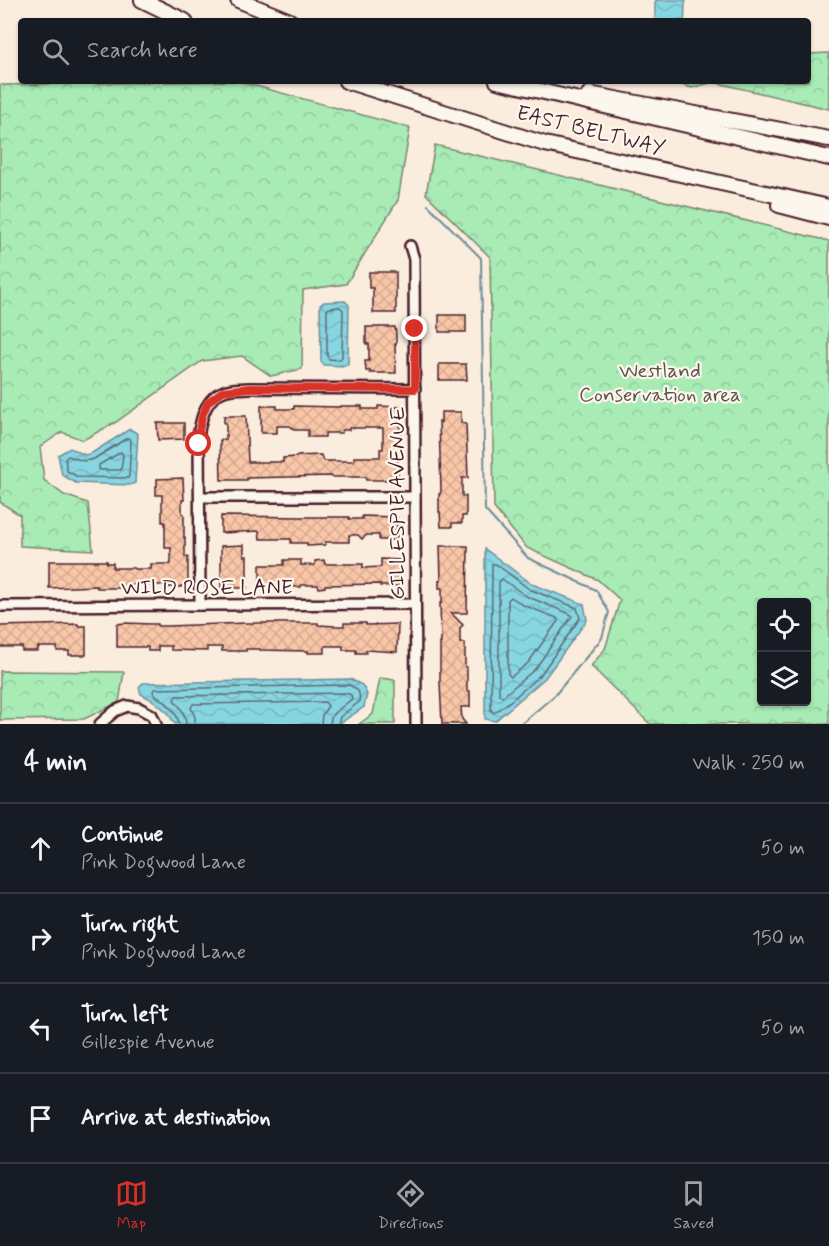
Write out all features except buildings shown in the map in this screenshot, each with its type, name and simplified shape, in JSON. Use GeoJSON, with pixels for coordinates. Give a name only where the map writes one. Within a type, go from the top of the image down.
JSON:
{"type":"FeatureCollection","features":[{"type":"Feature","properties":{"kind":"highway"},"geometry":{"type":"LineString","coordinates":[[142,0],[178,18]]}},
{"type":"Feature","properties":{"kind":"highway"},"geometry":{"type":"LineString","coordinates":[[238,0],[283,18]]}},
{"type":"Feature","properties":{"kind":"highway","name":"EAST BELTWAY"},"geometry":{"type":"LineString","coordinates":[[355,84],[544,144],[829,207]]}},
{"type":"Feature","properties":{"kind":"highway","name":"EAST BELTWAY"},"geometry":{"type":"LineString","coordinates":[[509,84],[829,158]]}},
{"type":"Feature","properties":{"kind":"highway"},"geometry":{"type":"LineString","coordinates":[[520,84],[606,97],[829,140]]}},
{"type":"Feature","properties":{"kind":"highway"},"geometry":{"type":"LineString","coordinates":[[544,144],[829,218]]}},
{"type":"Feature","properties":{"kind":"street","name":"GILLESPIE AVENUE"},"geometry":{"type":"LineString","coordinates":[[410,246],[414,259],[416,724]]}},
{"type":"Feature","properties":{"kind":"street"},"geometry":{"type":"LineString","coordinates":[[200,605],[199,431],[208,402],[223,391],[249,388],[415,389]]}},
{"type":"Feature","properties":{"kind":"street"},"geometry":{"type":"LineString","coordinates":[[200,497],[416,497]]}},
{"type":"Feature","properties":{"kind":"street","name":"WILD ROSE LANE"},"geometry":{"type":"LineString","coordinates":[[0,606],[415,604]]}},
{"type":"Feature","properties":{"kind":"street"},"geometry":{"type":"LineString","coordinates":[[100,724],[115,711],[127,706],[139,708],[152,715],[156,724]]}},
{"type":"Feature","properties":{"kind":"green space"},"geometry":{"type":"Polygon","coordinates":[[[829,53],[829,109],[722,84],[811,84],[811,54],[829,53]]]}},
{"type":"Feature","properties":{"kind":"green space"},"geometry":{"type":"Polygon","coordinates":[[[249,84],[410,128],[398,200],[346,284],[303,290],[302,369],[271,376],[242,356],[202,361],[116,422],[83,440],[62,432],[40,447],[44,480],[64,495],[88,503],[93,550],[20,546],[20,515],[0,502],[0,85],[249,84]]]}},
{"type":"Feature","properties":{"kind":"green space"},"geometry":{"type":"Polygon","coordinates":[[[679,84],[706,84],[692,88],[679,84]]]}},
{"type":"Feature","properties":{"kind":"green space","name":"Westland Conservation area"},"geometry":{"type":"Polygon","coordinates":[[[435,145],[829,241],[829,724],[650,724],[591,666],[605,649],[620,600],[598,580],[527,548],[494,508],[490,257],[426,194],[435,145]]]}},
{"type":"Feature","properties":{"kind":"green space"},"geometry":{"type":"Polygon","coordinates":[[[0,671],[124,672],[119,702],[84,719],[0,720],[0,671]]]}},
{"type":"Feature","properties":{"kind":"green space"},"geometry":{"type":"Polygon","coordinates":[[[380,678],[395,680],[395,724],[359,724],[373,714],[380,678]]]}},
{"type":"Feature","properties":{"kind":"water"},"geometry":{"type":"Polygon","coordinates":[[[656,0],[686,0],[684,18],[655,18],[656,0]]]}},
{"type":"Feature","properties":{"kind":"water"},"geometry":{"type":"Polygon","coordinates":[[[345,301],[349,305],[348,364],[345,366],[324,365],[321,362],[320,305],[324,302],[345,301]]]}},
{"type":"Feature","properties":{"kind":"water"},"geometry":{"type":"Polygon","coordinates":[[[130,429],[138,434],[135,483],[130,485],[76,483],[62,475],[58,455],[70,448],[85,455],[92,453],[130,429]]]}},
{"type":"Feature","properties":{"kind":"water"},"geometry":{"type":"Polygon","coordinates":[[[485,549],[532,584],[584,604],[587,620],[545,678],[495,721],[485,719],[485,549]]]}},
{"type":"Feature","properties":{"kind":"water"},"geometry":{"type":"Polygon","coordinates":[[[350,679],[362,685],[367,694],[364,707],[339,724],[175,724],[168,713],[141,694],[139,687],[143,683],[350,679]]]}},
{"type":"Feature","properties":{"kind":"waterway"},"geometry":{"type":"LineString","coordinates":[[428,205],[481,258],[485,510],[528,558],[596,590],[609,612],[602,638],[555,695],[521,724]]}},
{"type":"Feature","properties":{"kind":"route"},"geometry":{"type":"LineString","coordinates":[[199,444],[202,416],[208,402],[223,391],[249,388],[415,389],[415,329]]}}]}
